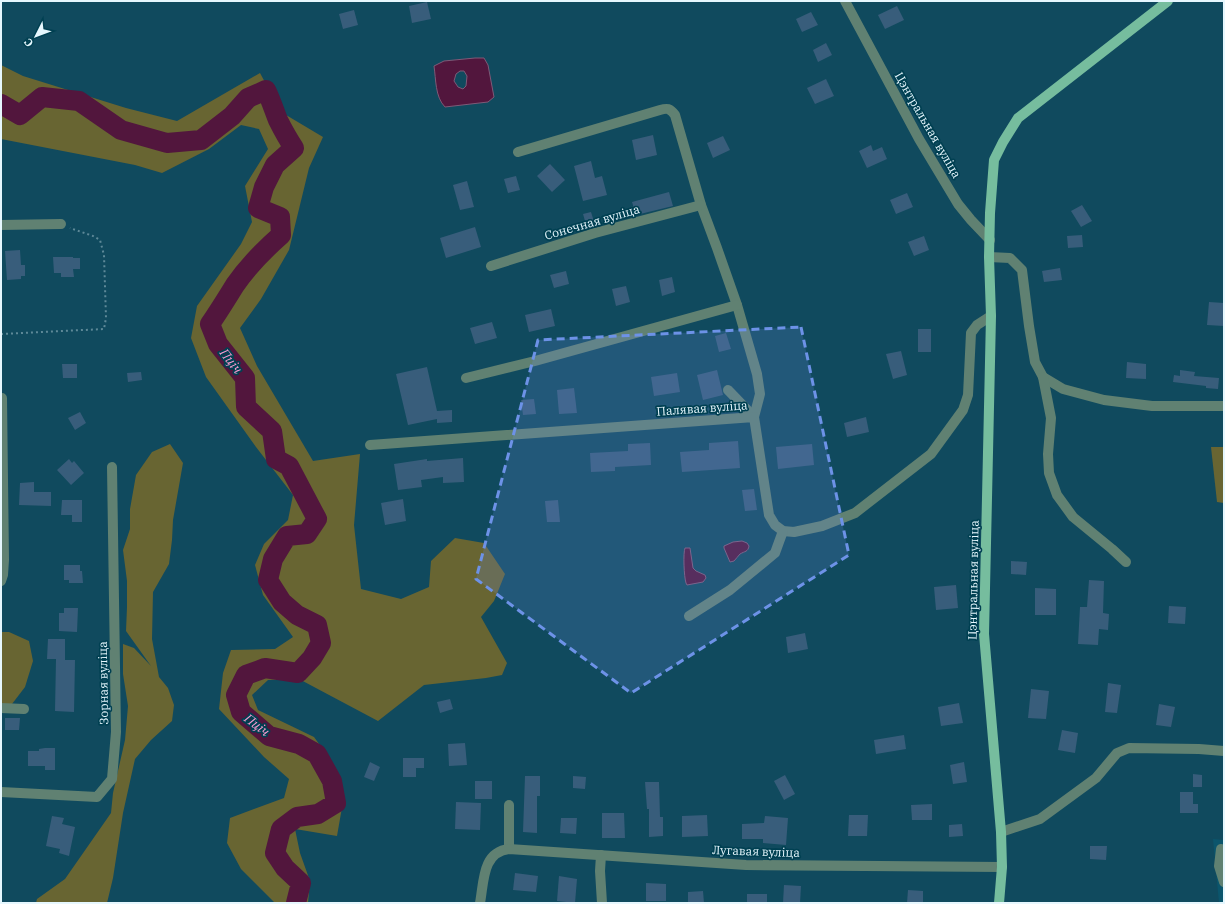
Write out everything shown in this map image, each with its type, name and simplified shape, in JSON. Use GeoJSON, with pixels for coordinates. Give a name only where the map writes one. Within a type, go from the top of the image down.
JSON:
{"type":"FeatureCollection","features":[{"type":"Feature","properties":{"kind":"main road"},"geometry":{"type":"LineString","coordinates":[[990,240],[994,160],[1002,142],[1018,118],[1168,1]]}},
{"type":"Feature","properties":{"kind":"main road","name":"Цэнтральная вуліца"},"geometry":{"type":"LineString","coordinates":[[990,240],[989,257],[991,316],[984,634],[1001,832],[1002,867],[999,903]]}},
{"type":"Feature","properties":{"kind":"street","name":"Цэнтральная вуліца"},"geometry":{"type":"LineString","coordinates":[[844,1],[918,139],[958,204],[990,240]]}},
{"type":"Feature","properties":{"kind":"street"},"geometry":{"type":"LineString","coordinates":[[518,152],[666,108],[671,109],[701,205],[737,306],[757,374],[760,394],[754,417]]}},
{"type":"Feature","properties":{"kind":"street","name":"Сонечная вуліца"},"geometry":{"type":"LineString","coordinates":[[491,266],[595,233],[701,205]]}},
{"type":"Feature","properties":{"kind":"street"},"geometry":{"type":"LineString","coordinates":[[1,225],[61,224]]}},
{"type":"Feature","properties":{"kind":"street"},"geometry":{"type":"LineString","coordinates":[[989,257],[1010,258],[1022,270],[1028,326],[1035,362],[1043,377],[1051,418],[1048,454],[1049,474],[1057,496],[1073,517],[1126,562]]}},
{"type":"Feature","properties":{"kind":"street"},"geometry":{"type":"LineString","coordinates":[[466,378],[535,361],[737,306]]}},
{"type":"Feature","properties":{"kind":"street"},"geometry":{"type":"LineString","coordinates":[[689,616],[730,590],[775,553],[783,531],[794,532],[822,526],[855,513],[931,454],[962,410],[968,395],[971,333],[977,325],[991,316]]}},
{"type":"Feature","properties":{"kind":"street"},"geometry":{"type":"LineString","coordinates":[[1043,377],[1063,389],[1104,400],[1152,406],[1224,406]]}},
{"type":"Feature","properties":{"kind":"street"},"geometry":{"type":"LineString","coordinates":[[728,390],[754,417]]}},
{"type":"Feature","properties":{"kind":"street"},"geometry":{"type":"LineString","coordinates":[[1,581],[4,560],[2,398]]}},
{"type":"Feature","properties":{"kind":"street","name":"Палявая вуліца"},"geometry":{"type":"LineString","coordinates":[[370,445],[754,417],[769,515],[775,525],[783,531]]}},
{"type":"Feature","properties":{"kind":"street","name":"Зорная вуліца"},"geometry":{"type":"LineString","coordinates":[[1,792],[97,797],[112,779],[116,732],[112,467]]}},
{"type":"Feature","properties":{"kind":"street"},"geometry":{"type":"LineString","coordinates":[[1,708],[24,709]]}},
{"type":"Feature","properties":{"kind":"street"},"geometry":{"type":"LineString","coordinates":[[1001,832],[1040,819],[1096,778],[1117,753],[1129,748],[1199,749],[1224,751]]}},
{"type":"Feature","properties":{"kind":"street"},"geometry":{"type":"LineString","coordinates":[[480,903],[488,862],[493,855],[500,850],[508,849],[509,805]]}},
{"type":"Feature","properties":{"kind":"street","name":"Лугавая вуліца"},"geometry":{"type":"LineString","coordinates":[[508,849],[746,865],[1002,867]]}},
{"type":"Feature","properties":{"kind":"street"},"geometry":{"type":"LineString","coordinates":[[1221,849],[1219,866],[1224,882]]}},
{"type":"Feature","properties":{"kind":"street"},"geometry":{"type":"LineString","coordinates":[[601,855],[600,871],[602,903]]}},
{"type":"Feature","properties":{"kind":"path"},"geometry":{"type":"LineString","coordinates":[[1,334],[104,330],[106,318],[104,256],[100,240],[61,224]]}},
{"type":"Feature","properties":{"kind":"highlighted area"},"geometry":{"type":"Polygon","coordinates":[[[801,327],[849,555],[631,693],[476,579],[538,340],[801,327]]]}},
{"type":"Feature","properties":{"kind":"shaded area"},"geometry":{"type":"Polygon","coordinates":[[[484,58],[488,65],[494,97],[488,102],[445,107],[439,98],[434,66],[444,61],[484,58]],[[460,71],[456,74],[454,81],[458,87],[463,89],[466,86],[467,76],[464,71],[460,71]]]}},
{"type":"Feature","properties":{"kind":"shaded area"},"geometry":{"type":"Polygon","coordinates":[[[1,65],[23,76],[126,108],[177,121],[260,73],[281,112],[323,137],[309,168],[289,250],[261,299],[240,328],[257,366],[313,461],[360,454],[354,525],[361,589],[401,599],[429,587],[431,561],[455,538],[484,543],[505,574],[494,601],[481,617],[507,663],[502,675],[424,685],[378,721],[299,679],[268,680],[252,695],[258,710],[314,737],[327,755],[344,796],[337,836],[295,829],[300,853],[310,881],[308,903],[275,903],[241,869],[227,843],[230,818],[284,798],[289,779],[264,757],[219,709],[223,673],[231,650],[275,649],[293,637],[263,595],[255,565],[264,544],[288,520],[293,495],[256,447],[206,377],[191,338],[197,306],[241,244],[252,222],[245,186],[268,149],[259,129],[241,125],[209,149],[162,173],[135,165],[1,139],[1,65]]]}},
{"type":"Feature","properties":{"kind":"shaded area"},"geometry":{"type":"Polygon","coordinates":[[[170,444],[183,463],[173,520],[169,564],[153,592],[152,639],[159,677],[168,688],[174,705],[172,721],[151,740],[135,759],[123,813],[113,878],[107,903],[36,903],[37,899],[65,879],[111,813],[113,793],[125,740],[128,706],[123,674],[123,644],[134,648],[151,666],[126,631],[127,581],[123,550],[130,529],[130,509],[136,475],[152,452],[170,444]]]}},
{"type":"Feature","properties":{"kind":"shaded area"},"geometry":{"type":"Polygon","coordinates":[[[1211,447],[1224,447],[1224,503],[1217,502],[1211,447]]]}},
{"type":"Feature","properties":{"kind":"shaded area"},"geometry":{"type":"Polygon","coordinates":[[[742,541],[747,543],[749,546],[748,549],[740,554],[734,561],[730,562],[724,546],[733,542],[742,541]]]}},
{"type":"Feature","properties":{"kind":"shaded area"},"geometry":{"type":"Polygon","coordinates":[[[685,548],[690,548],[693,568],[705,575],[706,578],[703,582],[687,585],[684,571],[685,548]]]}},
{"type":"Feature","properties":{"kind":"shaded area"},"geometry":{"type":"Polygon","coordinates":[[[1,632],[9,632],[29,641],[33,661],[25,687],[12,704],[1,706],[1,632]]]}},
{"type":"Feature","properties":{"kind":"shaded area"},"geometry":{"type":"Polygon","coordinates":[[[1213,839],[1224,840],[1224,903],[1219,903],[1213,839]]]}},
{"type":"Feature","properties":{"kind":"building"},"geometry":{"type":"Polygon","coordinates":[[[427,2],[431,19],[412,23],[409,6],[427,2]]]}},
{"type":"Feature","properties":{"kind":"building"},"geometry":{"type":"Polygon","coordinates":[[[897,6],[904,20],[885,29],[878,15],[897,6]]]}},
{"type":"Feature","properties":{"kind":"building"},"geometry":{"type":"Polygon","coordinates":[[[354,10],[358,25],[343,29],[339,14],[354,10]]]}},
{"type":"Feature","properties":{"kind":"building"},"geometry":{"type":"Polygon","coordinates":[[[811,12],[818,25],[802,32],[796,19],[811,12]]]}},
{"type":"Feature","properties":{"kind":"building"},"geometry":{"type":"Polygon","coordinates":[[[826,43],[832,55],[818,62],[813,50],[826,43]]]}},
{"type":"Feature","properties":{"kind":"building"},"geometry":{"type":"Polygon","coordinates":[[[826,79],[834,96],[815,104],[807,88],[826,79]]]}},
{"type":"Feature","properties":{"kind":"building"},"geometry":{"type":"Polygon","coordinates":[[[653,135],[657,155],[636,160],[632,140],[653,135]]]}},
{"type":"Feature","properties":{"kind":"building"},"geometry":{"type":"Polygon","coordinates":[[[723,136],[730,150],[713,158],[707,143],[723,136]]]}},
{"type":"Feature","properties":{"kind":"building"},"geometry":{"type":"Polygon","coordinates":[[[871,145],[873,151],[882,147],[887,159],[867,168],[859,151],[871,145]]]}},
{"type":"Feature","properties":{"kind":"building"},"geometry":{"type":"Polygon","coordinates":[[[591,161],[595,178],[602,176],[607,195],[583,201],[574,166],[591,161]]]}},
{"type":"Feature","properties":{"kind":"building"},"geometry":{"type":"Polygon","coordinates":[[[550,164],[565,180],[552,192],[537,176],[550,164]]]}},
{"type":"Feature","properties":{"kind":"building"},"geometry":{"type":"Polygon","coordinates":[[[516,176],[520,190],[508,193],[504,179],[516,176]]]}},
{"type":"Feature","properties":{"kind":"building"},"geometry":{"type":"Polygon","coordinates":[[[467,181],[474,207],[460,210],[453,185],[467,181]]]}},
{"type":"Feature","properties":{"kind":"building"},"geometry":{"type":"Polygon","coordinates":[[[669,192],[673,206],[636,215],[632,202],[669,192]]]}},
{"type":"Feature","properties":{"kind":"building"},"geometry":{"type":"Polygon","coordinates":[[[907,193],[913,207],[896,214],[890,200],[907,193]]]}},
{"type":"Feature","properties":{"kind":"building"},"geometry":{"type":"Polygon","coordinates":[[[1082,205],[1092,221],[1081,227],[1071,211],[1082,205]]]}},
{"type":"Feature","properties":{"kind":"building"},"geometry":{"type":"Polygon","coordinates":[[[591,212],[595,225],[587,228],[583,214],[591,212]]]}},
{"type":"Feature","properties":{"kind":"building"},"geometry":{"type":"Polygon","coordinates":[[[475,227],[481,247],[446,258],[440,238],[475,227]]]}},
{"type":"Feature","properties":{"kind":"building"},"geometry":{"type":"Polygon","coordinates":[[[1082,235],[1083,247],[1068,248],[1067,236],[1082,235]]]}},
{"type":"Feature","properties":{"kind":"building"},"geometry":{"type":"Polygon","coordinates":[[[924,236],[929,250],[914,256],[908,242],[924,236]]]}},
{"type":"Feature","properties":{"kind":"building"},"geometry":{"type":"Polygon","coordinates":[[[20,250],[21,265],[25,265],[25,276],[21,276],[21,279],[7,280],[5,251],[20,250]]]}},
{"type":"Feature","properties":{"kind":"building"},"geometry":{"type":"Polygon","coordinates":[[[53,257],[80,258],[80,269],[73,269],[74,277],[61,277],[61,273],[54,273],[53,257]]]}},
{"type":"Feature","properties":{"kind":"building"},"geometry":{"type":"Polygon","coordinates":[[[1060,268],[1062,280],[1044,282],[1042,271],[1060,268]]]}},
{"type":"Feature","properties":{"kind":"building"},"geometry":{"type":"Polygon","coordinates":[[[566,271],[569,284],[554,288],[550,275],[566,271]]]}},
{"type":"Feature","properties":{"kind":"building"},"geometry":{"type":"Polygon","coordinates":[[[672,277],[675,292],[662,296],[659,280],[672,277]]]}},
{"type":"Feature","properties":{"kind":"building"},"geometry":{"type":"Polygon","coordinates":[[[626,286],[630,302],[616,306],[612,289],[626,286]]]}},
{"type":"Feature","properties":{"kind":"building"},"geometry":{"type":"Polygon","coordinates":[[[1209,302],[1224,303],[1224,326],[1207,325],[1209,302]]]}},
{"type":"Feature","properties":{"kind":"building"},"geometry":{"type":"Polygon","coordinates":[[[551,309],[555,326],[529,332],[525,315],[551,309]]]}},
{"type":"Feature","properties":{"kind":"building"},"geometry":{"type":"Polygon","coordinates":[[[492,322],[497,338],[475,344],[470,328],[492,322]]]}},
{"type":"Feature","properties":{"kind":"building"},"geometry":{"type":"Polygon","coordinates":[[[918,329],[931,329],[931,352],[918,352],[918,329]]]}},
{"type":"Feature","properties":{"kind":"building"},"geometry":{"type":"Polygon","coordinates":[[[726,333],[731,349],[719,352],[715,336],[726,333]]]}},
{"type":"Feature","properties":{"kind":"building"},"geometry":{"type":"Polygon","coordinates":[[[901,351],[907,375],[893,379],[886,354],[901,351]]]}},
{"type":"Feature","properties":{"kind":"building"},"geometry":{"type":"Polygon","coordinates":[[[1127,362],[1146,364],[1146,379],[1126,378],[1127,362]]]}},
{"type":"Feature","properties":{"kind":"building"},"geometry":{"type":"Polygon","coordinates":[[[62,364],[77,364],[77,378],[63,378],[62,364]]]}},
{"type":"Feature","properties":{"kind":"building"},"geometry":{"type":"Polygon","coordinates":[[[427,367],[437,411],[452,410],[452,422],[437,423],[437,419],[408,425],[396,374],[427,367]]]}},
{"type":"Feature","properties":{"kind":"building"},"geometry":{"type":"Polygon","coordinates":[[[717,370],[723,395],[703,400],[697,375],[717,370]]]}},
{"type":"Feature","properties":{"kind":"building"},"geometry":{"type":"Polygon","coordinates":[[[1180,370],[1195,372],[1194,376],[1219,378],[1218,389],[1173,382],[1174,375],[1180,376],[1180,370]]]}},
{"type":"Feature","properties":{"kind":"building"},"geometry":{"type":"Polygon","coordinates":[[[141,372],[142,380],[128,382],[127,373],[141,372]]]}},
{"type":"Feature","properties":{"kind":"building"},"geometry":{"type":"Polygon","coordinates":[[[677,373],[680,392],[654,396],[651,377],[677,373]]]}},
{"type":"Feature","properties":{"kind":"building"},"geometry":{"type":"Polygon","coordinates":[[[574,388],[577,413],[559,414],[557,390],[574,388]]]}},
{"type":"Feature","properties":{"kind":"building"},"geometry":{"type":"Polygon","coordinates":[[[534,399],[536,414],[523,415],[521,400],[534,399]]]}},
{"type":"Feature","properties":{"kind":"building"},"geometry":{"type":"Polygon","coordinates":[[[80,412],[86,423],[75,430],[68,418],[80,412]]]}},
{"type":"Feature","properties":{"kind":"building"},"geometry":{"type":"Polygon","coordinates":[[[866,417],[869,432],[847,437],[844,423],[866,417]]]}},
{"type":"Feature","properties":{"kind":"building"},"geometry":{"type":"Polygon","coordinates":[[[738,441],[740,468],[682,472],[680,452],[709,450],[709,443],[738,441]]]}},
{"type":"Feature","properties":{"kind":"building"},"geometry":{"type":"Polygon","coordinates":[[[650,443],[651,465],[615,467],[615,471],[591,472],[590,453],[628,451],[628,444],[650,443]]]}},
{"type":"Feature","properties":{"kind":"building"},"geometry":{"type":"Polygon","coordinates":[[[812,444],[814,465],[778,469],[776,447],[812,444]]]}},
{"type":"Feature","properties":{"kind":"building"},"geometry":{"type":"Polygon","coordinates":[[[463,458],[464,482],[443,483],[443,477],[421,480],[422,487],[398,490],[394,464],[427,459],[427,461],[463,458]]]}},
{"type":"Feature","properties":{"kind":"building"},"geometry":{"type":"Polygon","coordinates":[[[69,459],[72,463],[74,461],[84,473],[71,485],[57,470],[69,459]]]}},
{"type":"Feature","properties":{"kind":"building"},"geometry":{"type":"Polygon","coordinates":[[[34,482],[34,492],[51,492],[51,506],[19,505],[20,483],[34,482]]]}},
{"type":"Feature","properties":{"kind":"building"},"geometry":{"type":"Polygon","coordinates":[[[754,489],[757,510],[745,511],[742,490],[754,489]]]}},
{"type":"Feature","properties":{"kind":"building"},"geometry":{"type":"Polygon","coordinates":[[[403,499],[406,521],[385,525],[381,503],[403,499]]]}},
{"type":"Feature","properties":{"kind":"building"},"geometry":{"type":"Polygon","coordinates":[[[62,500],[82,500],[82,522],[72,522],[72,515],[61,515],[62,500]]]}},
{"type":"Feature","properties":{"kind":"building"},"geometry":{"type":"Polygon","coordinates":[[[558,500],[560,522],[547,522],[545,501],[558,500]]]}},
{"type":"Feature","properties":{"kind":"building"},"geometry":{"type":"Polygon","coordinates":[[[1011,561],[1027,562],[1026,575],[1011,574],[1011,561]]]}},
{"type":"Feature","properties":{"kind":"building"},"geometry":{"type":"Polygon","coordinates":[[[64,565],[80,565],[83,583],[69,583],[69,580],[64,580],[64,565]]]}},
{"type":"Feature","properties":{"kind":"building"},"geometry":{"type":"Polygon","coordinates":[[[1089,580],[1104,581],[1103,613],[1109,614],[1108,630],[1099,629],[1098,645],[1078,644],[1080,607],[1087,607],[1089,580]]]}},
{"type":"Feature","properties":{"kind":"building"},"geometry":{"type":"Polygon","coordinates":[[[956,585],[958,608],[936,610],[934,587],[956,585]]]}},
{"type":"Feature","properties":{"kind":"building"},"geometry":{"type":"Polygon","coordinates":[[[1035,588],[1056,589],[1056,615],[1035,615],[1035,588]]]}},
{"type":"Feature","properties":{"kind":"building"},"geometry":{"type":"Polygon","coordinates":[[[1169,606],[1186,607],[1185,624],[1168,623],[1169,606]]]}},
{"type":"Feature","properties":{"kind":"building"},"geometry":{"type":"Polygon","coordinates":[[[64,608],[78,608],[77,632],[59,631],[59,613],[64,613],[64,608]]]}},
{"type":"Feature","properties":{"kind":"building"},"geometry":{"type":"Polygon","coordinates":[[[805,633],[808,649],[788,653],[786,637],[805,633]]]}},
{"type":"Feature","properties":{"kind":"building"},"geometry":{"type":"Polygon","coordinates":[[[48,639],[65,639],[65,660],[75,660],[74,712],[55,711],[56,659],[47,659],[48,639]]]}},
{"type":"Feature","properties":{"kind":"building"},"geometry":{"type":"Polygon","coordinates":[[[1108,683],[1121,685],[1117,713],[1105,712],[1108,683]]]}},
{"type":"Feature","properties":{"kind":"building"},"geometry":{"type":"Polygon","coordinates":[[[1031,689],[1049,691],[1046,719],[1028,718],[1031,689]]]}},
{"type":"Feature","properties":{"kind":"building"},"geometry":{"type":"Polygon","coordinates":[[[450,699],[453,709],[440,713],[437,702],[450,699]]]}},
{"type":"Feature","properties":{"kind":"building"},"geometry":{"type":"Polygon","coordinates":[[[959,703],[963,723],[941,726],[938,707],[959,703]]]}},
{"type":"Feature","properties":{"kind":"building"},"geometry":{"type":"Polygon","coordinates":[[[1159,704],[1175,707],[1171,727],[1156,725],[1159,704]]]}},
{"type":"Feature","properties":{"kind":"building"},"geometry":{"type":"Polygon","coordinates":[[[5,718],[20,718],[19,730],[5,730],[5,718]]]}},
{"type":"Feature","properties":{"kind":"building"},"geometry":{"type":"Polygon","coordinates":[[[1062,730],[1078,733],[1075,753],[1058,750],[1062,730]]]}},
{"type":"Feature","properties":{"kind":"building"},"geometry":{"type":"Polygon","coordinates":[[[904,735],[906,749],[876,754],[874,740],[904,735]]]}},
{"type":"Feature","properties":{"kind":"building"},"geometry":{"type":"Polygon","coordinates":[[[465,743],[467,765],[449,766],[448,744],[465,743]]]}},
{"type":"Feature","properties":{"kind":"building"},"geometry":{"type":"Polygon","coordinates":[[[55,748],[55,770],[45,770],[45,766],[28,766],[28,751],[39,751],[39,749],[55,748]]]}},
{"type":"Feature","properties":{"kind":"building"},"geometry":{"type":"Polygon","coordinates":[[[403,758],[424,758],[424,768],[416,768],[416,777],[403,777],[403,758]]]}},
{"type":"Feature","properties":{"kind":"building"},"geometry":{"type":"Polygon","coordinates":[[[370,762],[380,767],[374,781],[364,777],[370,762]]]}},
{"type":"Feature","properties":{"kind":"building"},"geometry":{"type":"Polygon","coordinates":[[[964,762],[967,782],[953,784],[950,765],[964,762]]]}},
{"type":"Feature","properties":{"kind":"building"},"geometry":{"type":"Polygon","coordinates":[[[1193,774],[1202,775],[1202,787],[1193,787],[1193,774]]]}},
{"type":"Feature","properties":{"kind":"building"},"geometry":{"type":"Polygon","coordinates":[[[785,775],[795,794],[784,800],[774,781],[785,775]]]}},
{"type":"Feature","properties":{"kind":"building"},"geometry":{"type":"Polygon","coordinates":[[[525,776],[540,776],[540,796],[537,796],[537,833],[523,832],[525,776]]]}},
{"type":"Feature","properties":{"kind":"building"},"geometry":{"type":"Polygon","coordinates":[[[573,776],[586,777],[585,789],[573,788],[573,776]]]}},
{"type":"Feature","properties":{"kind":"building"},"geometry":{"type":"Polygon","coordinates":[[[475,781],[492,781],[492,799],[475,799],[475,781]]]}},
{"type":"Feature","properties":{"kind":"building"},"geometry":{"type":"Polygon","coordinates":[[[645,782],[659,782],[660,817],[663,817],[663,836],[649,837],[649,809],[647,809],[645,782]]]}},
{"type":"Feature","properties":{"kind":"building"},"geometry":{"type":"Polygon","coordinates":[[[1180,792],[1193,792],[1193,804],[1198,804],[1198,813],[1180,813],[1180,792]]]}},
{"type":"Feature","properties":{"kind":"building"},"geometry":{"type":"Polygon","coordinates":[[[456,802],[481,803],[480,830],[455,829],[456,802]]]}},
{"type":"Feature","properties":{"kind":"building"},"geometry":{"type":"Polygon","coordinates":[[[932,804],[932,820],[912,820],[911,805],[932,804]]]}},
{"type":"Feature","properties":{"kind":"building"},"geometry":{"type":"Polygon","coordinates":[[[602,813],[624,813],[625,838],[602,838],[602,813]]]}},
{"type":"Feature","properties":{"kind":"building"},"geometry":{"type":"Polygon","coordinates":[[[707,815],[708,836],[682,837],[682,816],[707,815]]]}},
{"type":"Feature","properties":{"kind":"building"},"geometry":{"type":"Polygon","coordinates":[[[849,815],[868,815],[867,836],[848,836],[849,815]]]}},
{"type":"Feature","properties":{"kind":"building"},"geometry":{"type":"Polygon","coordinates":[[[52,816],[64,818],[62,824],[75,827],[69,856],[59,853],[60,849],[46,846],[52,816]]]}},
{"type":"Feature","properties":{"kind":"building"},"geometry":{"type":"Polygon","coordinates":[[[765,816],[788,818],[786,845],[763,843],[763,839],[742,839],[742,824],[764,823],[765,816]]]}},
{"type":"Feature","properties":{"kind":"building"},"geometry":{"type":"Polygon","coordinates":[[[561,818],[577,818],[576,834],[560,833],[561,818]]]}},
{"type":"Feature","properties":{"kind":"building"},"geometry":{"type":"Polygon","coordinates":[[[962,824],[963,836],[949,837],[949,825],[962,824]]]}},
{"type":"Feature","properties":{"kind":"building"},"geometry":{"type":"Polygon","coordinates":[[[1090,846],[1107,846],[1106,860],[1090,859],[1090,846]]]}},
{"type":"Feature","properties":{"kind":"building"},"geometry":{"type":"Polygon","coordinates":[[[515,873],[538,876],[536,892],[513,890],[515,873]]]}},
{"type":"Feature","properties":{"kind":"building"},"geometry":{"type":"Polygon","coordinates":[[[559,876],[577,879],[575,903],[557,901],[559,876]]]}},
{"type":"Feature","properties":{"kind":"building"},"geometry":{"type":"Polygon","coordinates":[[[646,883],[666,884],[666,901],[646,901],[646,883]]]}},
{"type":"Feature","properties":{"kind":"building"},"geometry":{"type":"Polygon","coordinates":[[[784,885],[801,886],[800,903],[783,903],[784,885]]]}},
{"type":"Feature","properties":{"kind":"building"},"geometry":{"type":"Polygon","coordinates":[[[908,890],[923,891],[923,903],[907,903],[908,890]]]}},
{"type":"Feature","properties":{"kind":"building"},"geometry":{"type":"Polygon","coordinates":[[[703,891],[704,903],[688,903],[688,892],[703,891]]]}},
{"type":"Feature","properties":{"kind":"building"},"geometry":{"type":"Polygon","coordinates":[[[747,894],[767,894],[767,903],[747,903],[747,894]]]}},
{"type":"Feature","properties":{"kind":"waterway","name":"Пціч"},"geometry":{"type":"LineString","coordinates":[[1,104],[20,115],[42,97],[79,101],[121,130],[167,143],[201,140],[232,116],[248,98],[266,90],[278,120],[294,148],[275,165],[264,187],[258,208],[280,217],[281,235],[262,252],[245,271],[210,324],[218,344],[245,378],[246,407],[272,431],[276,459],[289,466],[317,519],[307,534],[287,536],[273,559],[268,580],[282,602],[297,615],[317,625],[321,643],[312,658],[298,673],[265,668],[246,675],[236,695],[241,712],[269,736],[299,744],[317,754],[332,781],[336,803],[318,814],[297,817],[281,829],[275,853],[285,868],[301,883],[296,903]]}}]}
